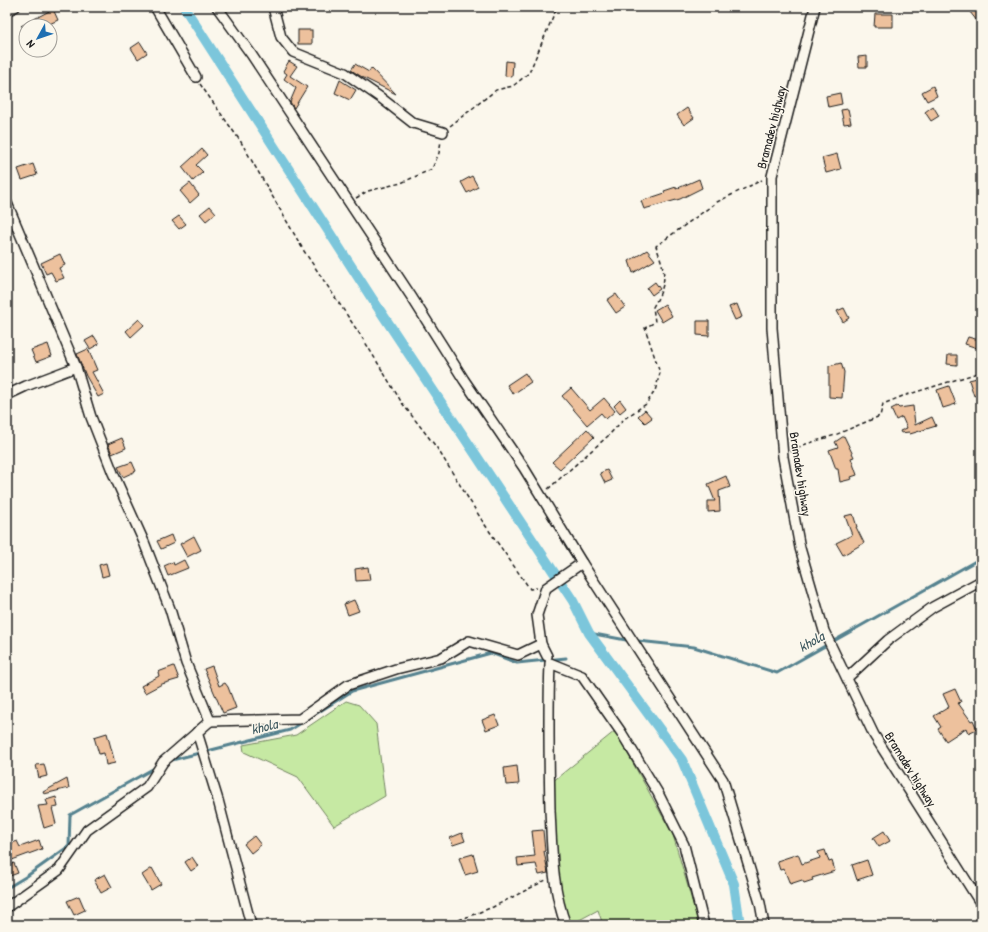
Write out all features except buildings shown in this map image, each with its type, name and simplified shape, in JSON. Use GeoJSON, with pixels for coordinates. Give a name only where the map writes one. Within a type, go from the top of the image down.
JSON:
{"type":"FeatureCollection","features":[{"type":"Feature","properties":{"kind":"street"},"geometry":{"type":"LineString","coordinates":[[7,11],[15,7]]}},
{"type":"Feature","properties":{"kind":"street"},"geometry":{"type":"LineString","coordinates":[[155,7],[196,77]]}},
{"type":"Feature","properties":{"kind":"street"},"geometry":{"type":"LineString","coordinates":[[217,7],[251,54],[349,201],[464,380],[541,496],[582,563],[723,780],[760,903],[764,925]]}},
{"type":"Feature","properties":{"kind":"street"},"geometry":{"type":"LineString","coordinates":[[272,7],[282,36],[293,52],[345,73],[413,123],[443,132]]}},
{"type":"Feature","properties":{"kind":"street","name":"Bramadev highway"},"geometry":{"type":"LineString","coordinates":[[815,7],[772,176],[772,328],[783,457],[800,548],[824,631],[874,735],[981,904]]}},
{"type":"Feature","properties":{"kind":"street"},"geometry":{"type":"LineString","coordinates":[[7,203],[76,367],[91,417],[113,473],[144,542],[170,609],[186,663],[210,721]]}},
{"type":"Feature","properties":{"kind":"street"},"geometry":{"type":"LineString","coordinates":[[7,395],[76,367]]}},
{"type":"Feature","properties":{"kind":"street"},"geometry":{"type":"LineString","coordinates":[[547,656],[541,644],[537,615],[546,588],[582,563]]}},
{"type":"Feature","properties":{"kind":"street"},"geometry":{"type":"LineString","coordinates":[[847,678],[888,640],[927,612],[981,581]]}},
{"type":"Feature","properties":{"kind":"street"},"geometry":{"type":"LineString","coordinates":[[7,907],[59,870],[87,830],[148,787],[163,762],[210,721],[300,718],[348,685],[396,669],[441,658],[469,641],[518,655],[541,644]]}},
{"type":"Feature","properties":{"kind":"street"},"geometry":{"type":"LineString","coordinates":[[566,925],[560,910],[552,853],[549,774],[550,663],[582,676],[621,732],[658,793],[684,845],[704,925]]}},
{"type":"Feature","properties":{"kind":"street"},"geometry":{"type":"LineString","coordinates":[[197,732],[218,800],[251,925]]}},
{"type":"Feature","properties":{"kind":"path"},"geometry":{"type":"LineString","coordinates":[[349,201],[368,191],[401,183],[432,169],[440,153],[443,132],[496,90],[513,86],[529,73],[557,7]]}},
{"type":"Feature","properties":{"kind":"path"},"geometry":{"type":"LineString","coordinates":[[196,77],[241,142],[304,251],[366,342],[402,403],[437,448],[483,522],[530,589],[546,588]]}},
{"type":"Feature","properties":{"kind":"path"},"geometry":{"type":"LineString","coordinates":[[541,496],[560,477],[608,436],[624,419],[646,404],[655,392],[660,373],[645,328],[656,322],[653,307],[662,291],[665,271],[656,246],[717,202],[740,189],[772,176]]}},
{"type":"Feature","properties":{"kind":"path"},"geometry":{"type":"LineString","coordinates":[[783,457],[803,445],[865,424],[880,416],[882,404],[981,372]]}},
{"type":"Feature","properties":{"kind":"path"},"geometry":{"type":"LineString","coordinates":[[446,925],[493,907],[555,876]]}},
{"type":"Feature","properties":{"kind":"green space"},"geometry":{"type":"Polygon","coordinates":[[[346,701],[359,705],[376,724],[385,796],[334,826],[298,777],[244,752],[243,745],[296,735],[346,701]]]}},
{"type":"Feature","properties":{"kind":"green space"},"geometry":{"type":"Polygon","coordinates":[[[615,731],[673,835],[699,925],[603,925],[598,910],[570,925],[557,878],[552,782],[615,731]]]}},
{"type":"Feature","properties":{"kind":"waterway"},"geometry":{"type":"LineString","coordinates":[[184,7],[371,297],[573,601],[589,633],[682,760],[734,884],[740,925]]}},
{"type":"Feature","properties":{"kind":"waterway","name":"khola"},"geometry":{"type":"LineString","coordinates":[[638,641],[694,647],[777,673],[981,558]]}},
{"type":"Feature","properties":{"kind":"waterway","name":"khola"},"geometry":{"type":"LineString","coordinates":[[589,633],[626,640]]}},
{"type":"Feature","properties":{"kind":"waterway","name":"khola"},"geometry":{"type":"LineString","coordinates":[[168,761],[290,730],[352,691],[491,653],[517,663],[566,658]]}},
{"type":"Feature","properties":{"kind":"waterway","name":"khola"},"geometry":{"type":"LineString","coordinates":[[7,888],[27,876],[69,846],[70,815],[158,766]]}}]}
